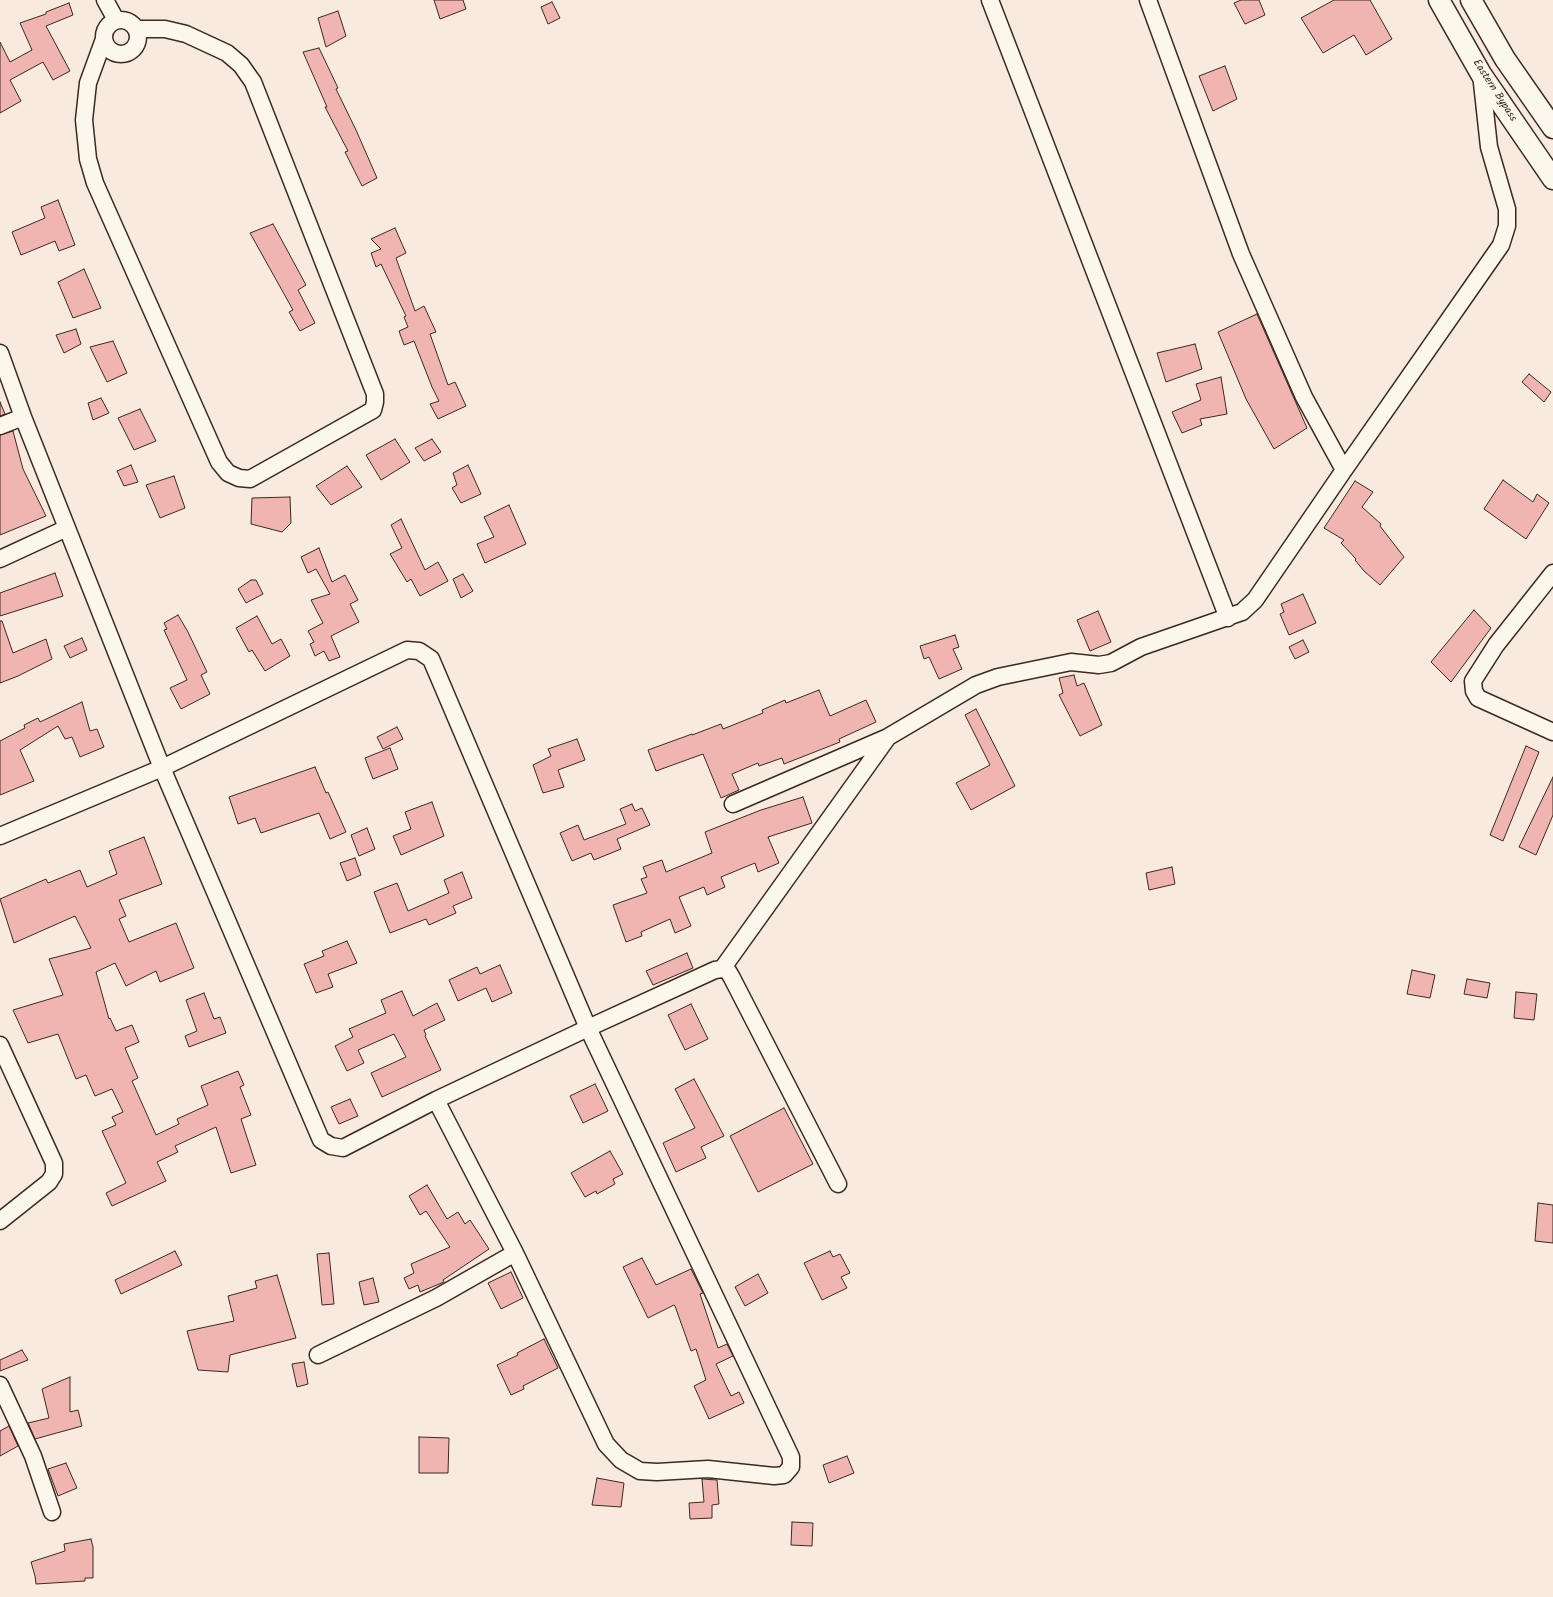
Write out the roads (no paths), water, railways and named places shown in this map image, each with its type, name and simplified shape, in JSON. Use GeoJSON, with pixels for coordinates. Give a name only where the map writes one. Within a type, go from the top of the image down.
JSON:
{"type":"FeatureCollection","features":[{"type":"Feature","properties":{"kind":"main road","name":"Eastern Bypass"},"geometry":{"type":"LineString","coordinates":[[1439,0],[1482,74],[1553,179]]}},
{"type":"Feature","properties":{"kind":"main road"},"geometry":{"type":"LineString","coordinates":[[1471,0],[1505,59],[1553,128]]}},
{"type":"Feature","properties":{"kind":"street"},"geometry":{"type":"LineString","coordinates":[[106,0],[116,20]]}},
{"type":"Feature","properties":{"kind":"street"},"geometry":{"type":"LineString","coordinates":[[990,0],[1228,618]]}},
{"type":"Feature","properties":{"kind":"street"},"geometry":{"type":"LineString","coordinates":[[1148,0],[1241,254],[1304,397],[1344,470]]}},
{"type":"Feature","properties":{"kind":"street"},"geometry":{"type":"LineString","coordinates":[[116,20],[128,22],[137,29],[165,29],[186,34],[227,53],[241,65],[253,82],[374,394],[375,402],[373,410],[250,479],[239,478],[228,473],[220,462],[95,183],[88,159],[84,120],[88,83],[104,40],[104,34],[107,28],[116,20]]}},
{"type":"Feature","properties":{"kind":"street"},"geometry":{"type":"LineString","coordinates":[[104,40],[109,50],[114,53],[126,54],[131,51],[138,42],[137,29]]}},
{"type":"Feature","properties":{"kind":"street"},"geometry":{"type":"LineString","coordinates":[[733,804],[888,737],[976,685],[998,677],[1071,662],[1099,665],[1111,663],[1141,647],[1242,612],[1255,600],[1501,245],[1507,226],[1507,209],[1489,147],[1482,74]]}},
{"type":"Feature","properties":{"kind":"street"},"geometry":{"type":"LineString","coordinates":[[0,353],[23,417],[162,768],[321,1140],[331,1146],[343,1148],[436,1100],[588,1028],[715,970],[722,969],[728,971],[732,978],[838,1184]]}},
{"type":"Feature","properties":{"kind":"street"},"geometry":{"type":"LineString","coordinates":[[0,426],[23,417]]}},
{"type":"Feature","properties":{"kind":"street"},"geometry":{"type":"LineString","coordinates":[[0,559],[67,528]]}},
{"type":"Feature","properties":{"kind":"street"},"geometry":{"type":"LineString","coordinates":[[1551,580],[1496,645],[1473,681],[1474,691],[1478,698],[1553,732]]}},
{"type":"Feature","properties":{"kind":"street"},"geometry":{"type":"LineString","coordinates":[[0,836],[162,768],[407,650],[419,651],[431,659],[588,1028],[792,1457],[791,1467],[784,1475],[774,1476],[708,1469],[657,1472],[640,1471],[621,1460],[606,1444],[515,1253],[436,1100]]}},
{"type":"Feature","properties":{"kind":"street"},"geometry":{"type":"LineString","coordinates":[[722,969],[888,737]]}},
{"type":"Feature","properties":{"kind":"street"},"geometry":{"type":"LineString","coordinates":[[0,1045],[54,1163],[54,1174],[50,1182],[0,1221]]}},
{"type":"Feature","properties":{"kind":"street"},"geometry":{"type":"LineString","coordinates":[[318,1355],[436,1298],[515,1253]]}},
{"type":"Feature","properties":{"kind":"street"},"geometry":{"type":"LineString","coordinates":[[0,1385],[33,1456],[52,1512]]}}]}
